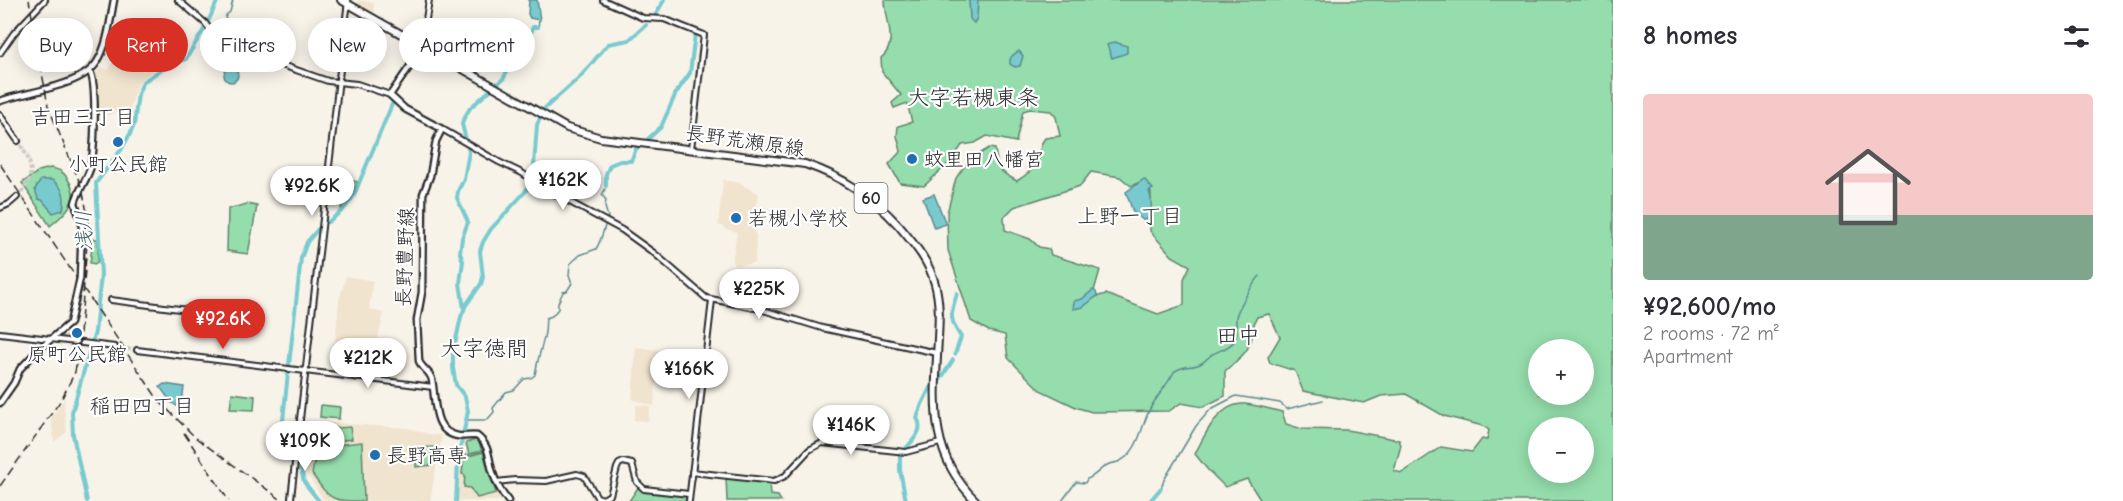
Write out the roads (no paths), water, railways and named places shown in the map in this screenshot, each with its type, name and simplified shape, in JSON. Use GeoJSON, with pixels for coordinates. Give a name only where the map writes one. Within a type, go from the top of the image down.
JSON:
{"type":"FeatureCollection","features":[{"type":"Feature","properties":{"kind":"main road"},"geometry":{"type":"LineString","coordinates":[[93,67],[101,54],[114,0]]}},
{"type":"Feature","properties":{"kind":"main road","name":"長野荒瀬原線"},"geometry":{"type":"LineString","coordinates":[[341,0],[399,32]]}},
{"type":"Feature","properties":{"kind":"main road"},"geometry":{"type":"LineString","coordinates":[[0,101],[59,84],[90,72],[93,81],[95,113],[92,159],[87,177],[75,203],[82,224],[80,278],[70,323],[20,369],[0,403]]}},
{"type":"Feature","properties":{"kind":"main road"},"geometry":{"type":"LineString","coordinates":[[407,72],[390,95],[405,109],[442,129]]}},
{"type":"Feature","properties":{"kind":"main road","name":"長野荒瀬原線"},"geometry":{"type":"LineString","coordinates":[[468,72],[548,119],[579,132],[601,138],[805,164],[843,180],[873,200],[913,244],[930,270],[938,297],[935,404],[940,443],[952,470],[976,501]]}},
{"type":"Feature","properties":{"kind":"main road","name":"長野豊野線"},"geometry":{"type":"LineString","coordinates":[[442,129],[436,141],[430,176],[423,194],[422,292],[417,320],[419,361],[420,366],[432,377],[440,425],[448,433],[477,436],[486,444],[496,482],[508,501]]}},
{"type":"Feature","properties":{"kind":"street"},"geometry":{"type":"LineString","coordinates":[[0,53],[14,33],[45,0]]}},
{"type":"Feature","properties":{"kind":"street"},"geometry":{"type":"LineString","coordinates":[[178,0],[204,23],[215,39],[222,43],[319,78],[357,84],[390,95]]}},
{"type":"Feature","properties":{"kind":"street"},"geometry":{"type":"LineString","coordinates":[[426,18],[429,0]]}},
{"type":"Feature","properties":{"kind":"street"},"geometry":{"type":"LineString","coordinates":[[606,0],[643,18],[664,19],[704,35],[690,149]]}},
{"type":"Feature","properties":{"kind":"street"},"geometry":{"type":"LineString","coordinates":[[292,498],[348,2]]}},
{"type":"Feature","properties":{"kind":"street"},"geometry":{"type":"LineString","coordinates":[[0,116],[18,141]]}},
{"type":"Feature","properties":{"kind":"street"},"geometry":{"type":"LineString","coordinates":[[442,129],[622,230],[698,292],[712,300],[759,309],[822,328],[937,353]]}},
{"type":"Feature","properties":{"kind":"street"},"geometry":{"type":"LineString","coordinates":[[0,208],[17,197]]}},
{"type":"Feature","properties":{"kind":"street"},"geometry":{"type":"LineString","coordinates":[[111,300],[195,311]]}},
{"type":"Feature","properties":{"kind":"street"},"geometry":{"type":"LineString","coordinates":[[688,501],[712,300]]}},
{"type":"Feature","properties":{"kind":"street"},"geometry":{"type":"LineString","coordinates":[[0,333],[76,342]]}},
{"type":"Feature","properties":{"kind":"street"},"geometry":{"type":"LineString","coordinates":[[82,343],[115,347]]}},
{"type":"Feature","properties":{"kind":"street"},"geometry":{"type":"LineString","coordinates":[[137,350],[433,387]]}},
{"type":"Feature","properties":{"kind":"street"},"geometry":{"type":"LineString","coordinates":[[692,472],[774,481],[785,476],[809,450],[822,443],[906,452],[940,443]]}},
{"type":"Feature","properties":{"kind":"street"},"geometry":{"type":"LineString","coordinates":[[496,482],[515,480],[546,482],[577,474],[584,476],[595,494],[603,499],[610,495],[619,464],[623,462],[632,464],[637,482],[644,489],[689,494]]}},
{"type":"Feature","properties":{"kind":"water"},"geometry":{"type":"Polygon","coordinates":[[[529,0],[537,0],[540,20],[530,18],[529,0]]]}},
{"type":"Feature","properties":{"kind":"water"},"geometry":{"type":"Polygon","coordinates":[[[969,0],[978,0],[977,18],[974,23],[970,19],[969,0]]]}},
{"type":"Feature","properties":{"kind":"water"},"geometry":{"type":"Polygon","coordinates":[[[1115,42],[1127,46],[1127,53],[1112,58],[1107,45],[1115,42]]]}},
{"type":"Feature","properties":{"kind":"water"},"geometry":{"type":"Polygon","coordinates":[[[1019,51],[1023,56],[1020,66],[1015,67],[1010,64],[1010,59],[1019,51]]]}},
{"type":"Feature","properties":{"kind":"water"},"geometry":{"type":"Polygon","coordinates":[[[224,72],[238,72],[238,78],[234,82],[228,82],[224,78],[224,72]]]}},
{"type":"Feature","properties":{"kind":"water"},"geometry":{"type":"Polygon","coordinates":[[[1144,179],[1153,189],[1149,191],[1150,213],[1147,219],[1143,220],[1133,212],[1126,192],[1144,179]]]}},
{"type":"Feature","properties":{"kind":"water"},"geometry":{"type":"Polygon","coordinates":[[[41,180],[52,180],[59,186],[64,196],[63,210],[53,213],[42,200],[38,199],[35,189],[41,180]]]}},
{"type":"Feature","properties":{"kind":"water"},"geometry":{"type":"Polygon","coordinates":[[[934,194],[946,224],[934,228],[923,198],[934,194]]]}},
{"type":"Feature","properties":{"kind":"water"},"geometry":{"type":"Polygon","coordinates":[[[1093,290],[1097,296],[1083,307],[1073,309],[1074,301],[1082,299],[1093,290]]]}},
{"type":"Feature","properties":{"kind":"water"},"geometry":{"type":"Polygon","coordinates":[[[164,384],[184,387],[181,409],[171,402],[160,387],[164,384]]]}},
{"type":"Feature","properties":{"kind":"waterway","name":"浅川"},"geometry":{"type":"LineString","coordinates":[[87,501],[73,435],[72,412],[95,332],[101,275],[96,183],[130,134],[134,125],[138,94],[143,82],[159,71],[186,59],[206,26],[218,0]]}},
{"type":"Feature","properties":{"kind":"waterway"},"geometry":{"type":"LineString","coordinates":[[226,18],[230,12],[233,0]]}},
{"type":"Feature","properties":{"kind":"waterway"},"geometry":{"type":"LineString","coordinates":[[655,16],[664,0]]}},
{"type":"Feature","properties":{"kind":"waterway"},"geometry":{"type":"LineString","coordinates":[[538,27],[539,20]]}},
{"type":"Feature","properties":{"kind":"waterway"},"geometry":{"type":"LineString","coordinates":[[456,501],[458,460],[468,411],[465,397],[456,385],[453,353],[461,317],[483,277],[480,251],[483,242],[491,229],[525,192],[533,179],[537,125],[544,109],[581,76],[608,44],[629,40],[646,25]]}},
{"type":"Feature","properties":{"kind":"waterway"},"geometry":{"type":"LineString","coordinates":[[464,309],[460,283],[463,261],[460,253],[462,238],[468,222],[457,198],[464,179],[469,152],[463,120],[470,108],[504,78],[519,39],[531,33],[533,27],[538,27]]}},
{"type":"Feature","properties":{"kind":"waterway"},"geometry":{"type":"LineString","coordinates":[[648,139],[661,127],[676,93],[690,73],[695,34]]}},
{"type":"Feature","properties":{"kind":"waterway"},"geometry":{"type":"LineString","coordinates":[[328,222],[343,210],[354,195],[393,102]]}},
{"type":"Feature","properties":{"kind":"waterway"},"geometry":{"type":"LineString","coordinates":[[606,186],[606,174],[610,165],[620,161],[631,161],[636,149],[641,146]]}},
{"type":"Feature","properties":{"kind":"waterway"},"geometry":{"type":"LineString","coordinates":[[467,420],[487,420],[506,392],[514,390],[524,379],[535,375],[545,335],[546,318],[552,316],[558,309],[563,292],[567,291],[572,283],[569,275],[570,264],[580,255],[596,249],[601,238],[608,217],[605,207],[606,200],[602,195],[605,189]]}},
{"type":"Feature","properties":{"kind":"waterway"},"geometry":{"type":"LineString","coordinates":[[289,365],[301,258],[307,242],[318,229]]}},
{"type":"Feature","properties":{"kind":"waterway"},"geometry":{"type":"LineString","coordinates":[[1062,501],[1076,482],[1085,483],[1087,479],[1106,466],[1118,462],[1131,452],[1151,407],[1174,372],[1180,368],[1200,364],[1233,343],[1237,334],[1237,313],[1246,295],[1260,276]]}},
{"type":"Feature","properties":{"kind":"waterway"},"geometry":{"type":"LineString","coordinates":[[955,354],[961,337],[952,320],[957,293]]}},
{"type":"Feature","properties":{"kind":"waterway"},"geometry":{"type":"LineString","coordinates":[[940,380],[953,360]]}},
{"type":"Feature","properties":{"kind":"waterway"},"geometry":{"type":"LineString","coordinates":[[285,454],[281,439],[288,373]]}},
{"type":"Feature","properties":{"kind":"waterway"},"geometry":{"type":"LineString","coordinates":[[905,450],[919,431],[917,418],[931,386]]}},
{"type":"Feature","properties":{"kind":"waterway"},"geometry":{"type":"LineString","coordinates":[[1161,488],[1196,426],[1211,409],[1236,396],[1280,403],[1287,409],[1323,400]]}},
{"type":"Feature","properties":{"kind":"waterway"},"geometry":{"type":"LineString","coordinates":[[900,455],[900,470],[906,501]]}},
{"type":"Feature","properties":{"kind":"waterway"},"geometry":{"type":"LineString","coordinates":[[301,469],[304,482],[319,501]]}},
{"type":"Feature","properties":{"kind":"waterway"},"geometry":{"type":"LineString","coordinates":[[1150,501],[1161,488]]}},
{"type":"Feature","properties":{"kind":"tunnel"},"geometry":{"type":"LineString","coordinates":[[17,197],[28,183],[31,170],[27,156],[18,141]]}},
{"type":"Feature","properties":{"kind":"tunnel"},"geometry":{"type":"LineString","coordinates":[[115,347],[137,350]]}},
{"type":"Feature","properties":{"kind":"railway"},"geometry":{"type":"LineString","coordinates":[[0,486],[61,400],[75,372],[88,230],[88,217],[82,188],[48,106],[29,0]]}},
{"type":"Feature","properties":{"kind":"railway"},"geometry":{"type":"LineString","coordinates":[[0,164],[159,401],[196,438],[283,501]]}},
{"type":"Feature","properties":{"kind":"railway"},"geometry":{"type":"LineString","coordinates":[[184,433],[229,501]]}},
{"type":"Feature","properties":{"kind":"place","name":"小町公民館"},"geometry":{"type":"Point","coordinates":[118,142]}},
{"type":"Feature","properties":{"kind":"place","name":"蚊里田八幡宮"},"geometry":{"type":"Point","coordinates":[912,159]}},
{"type":"Feature","properties":{"kind":"place","name":"若槻小学校"},"geometry":{"type":"Point","coordinates":[736,218]}},
{"type":"Feature","properties":{"kind":"place","name":"原町公民館"},"geometry":{"type":"Point","coordinates":[77,333]}},
{"type":"Feature","properties":{"kind":"place","name":"長野高専"},"geometry":{"type":"Point","coordinates":[375,455]}},
{"type":"Feature","properties":{"kind":"district","name":"大字若槻東条"},"geometry":{"type":"Point","coordinates":[973,98]}},
{"type":"Feature","properties":{"kind":"district","name":"吉田三丁目"},"geometry":{"type":"Point","coordinates":[83,117]}},
{"type":"Feature","properties":{"kind":"district","name":"上野一丁目"},"geometry":{"type":"Point","coordinates":[1130,216]}},
{"type":"Feature","properties":{"kind":"district","name":"田中"},"geometry":{"type":"Point","coordinates":[1238,336]}},
{"type":"Feature","properties":{"kind":"district","name":"大字徳間"},"geometry":{"type":"Point","coordinates":[484,349]}},
{"type":"Feature","properties":{"kind":"district","name":"稲田四丁目"},"geometry":{"type":"Point","coordinates":[142,406]}}]}
